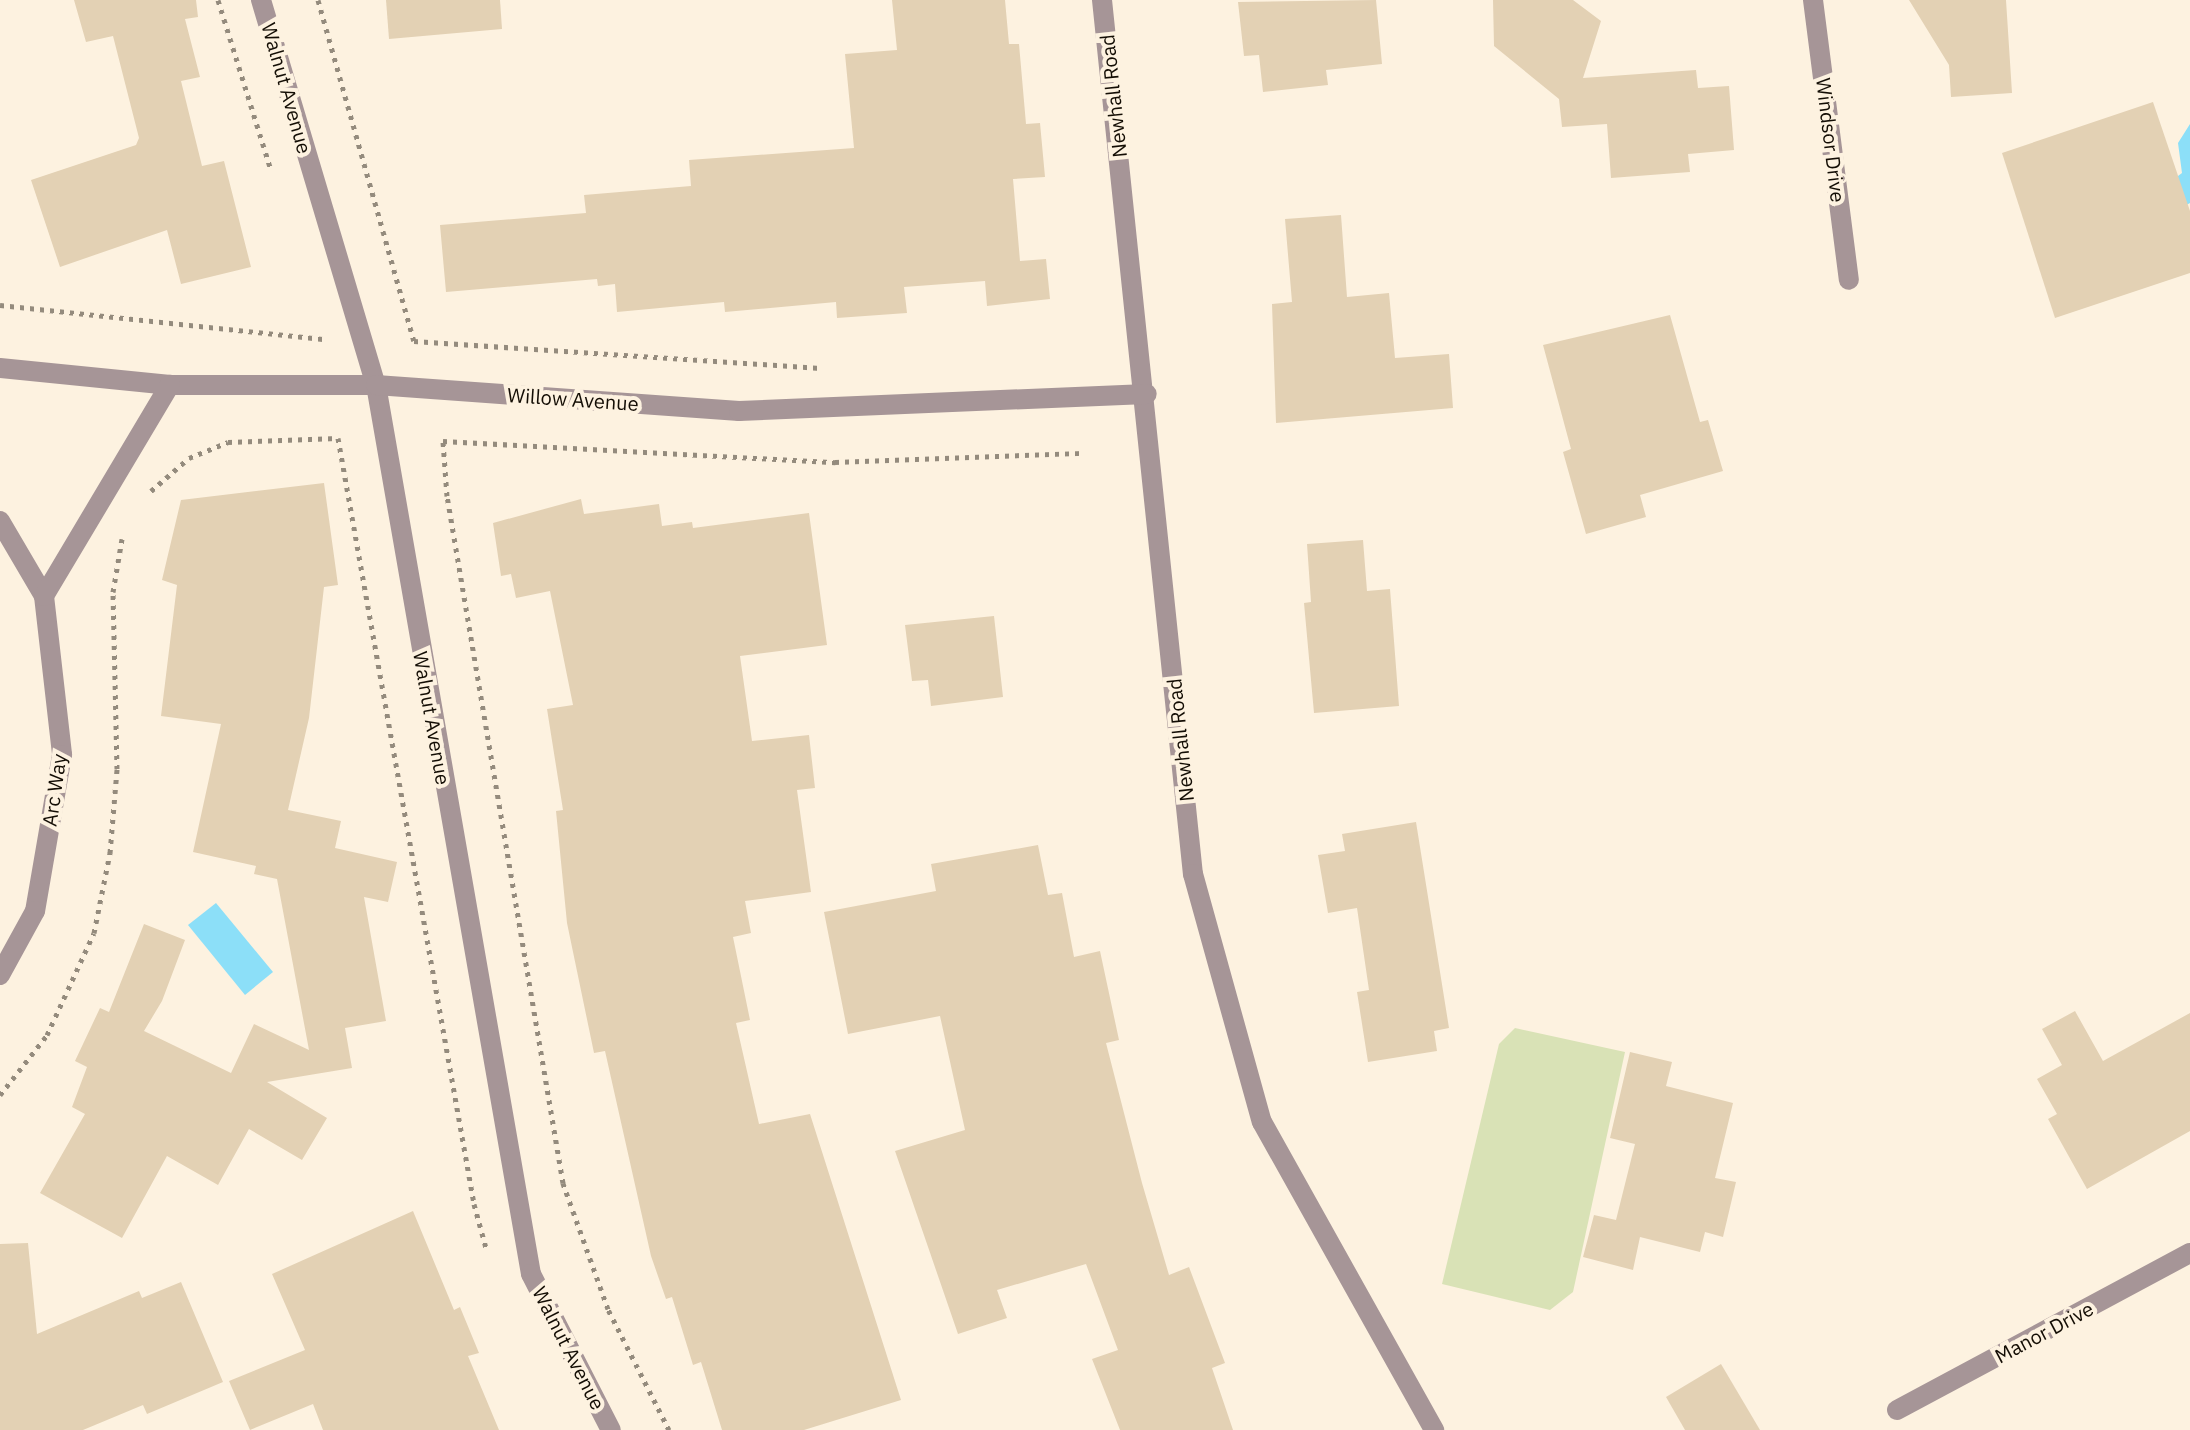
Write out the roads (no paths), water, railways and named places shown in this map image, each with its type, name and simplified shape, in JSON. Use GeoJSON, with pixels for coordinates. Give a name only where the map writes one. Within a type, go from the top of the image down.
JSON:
{"type":"FeatureCollection","features":[{"type":"Feature","properties":{"kind":"street","name":"Walnut Avenue"},"geometry":{"type":"LineString","coordinates":[[261,0],[376,385],[531,1274],[611,1430]]}},
{"type":"Feature","properties":{"kind":"street","name":"Newhall Road"},"geometry":{"type":"LineString","coordinates":[[1102,0],[1147,394],[1193,874],[1262,1122],[1434,1430]]}},
{"type":"Feature","properties":{"kind":"street","name":"Windsor Drive"},"geometry":{"type":"LineString","coordinates":[[1813,0],[1849,280]]}},
{"type":"Feature","properties":{"kind":"street","name":"Willow Avenue"},"geometry":{"type":"LineString","coordinates":[[0,368],[170,385],[376,385],[739,411],[1147,394]]}},
{"type":"Feature","properties":{"kind":"street"},"geometry":{"type":"LineString","coordinates":[[44,596],[170,385]]}},
{"type":"Feature","properties":{"kind":"street","name":"Arc Way"},"geometry":{"type":"LineString","coordinates":[[0,521],[44,596],[62,755],[35,911],[0,975]]}},
{"type":"Feature","properties":{"kind":"street","name":"Manor Drive"},"geometry":{"type":"LineString","coordinates":[[1897,1410],[2190,1253]]}},
{"type":"Feature","properties":{"kind":"water"},"geometry":{"type":"Polygon","coordinates":[[[2190,124],[2190,203],[2181,208],[2166,185],[2182,173],[2178,143],[2190,124]]]}},
{"type":"Feature","properties":{"kind":"water"},"geometry":{"type":"Polygon","coordinates":[[[216,903],[273,972],[245,995],[188,925],[216,903]]]}}]}
